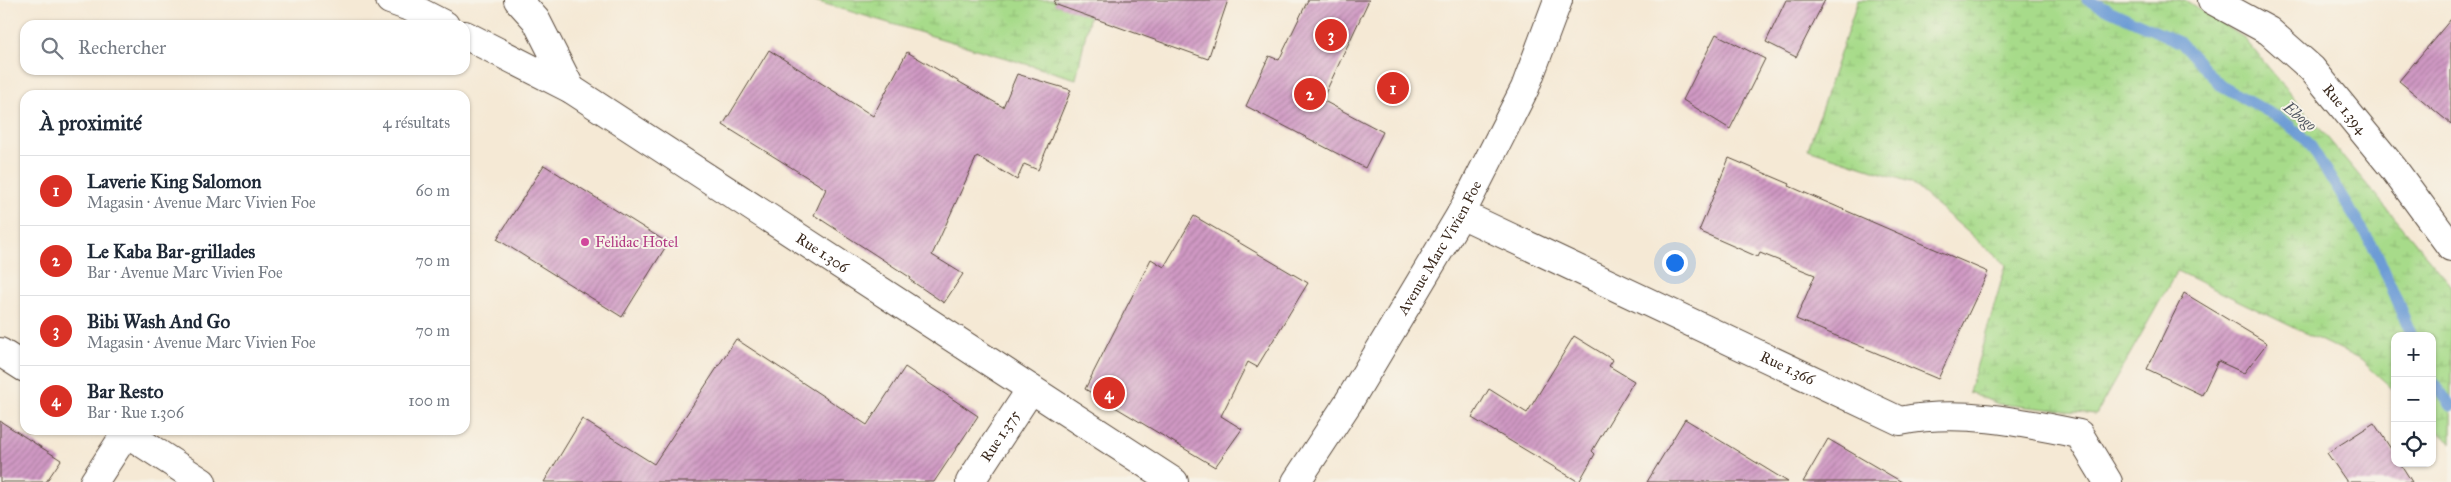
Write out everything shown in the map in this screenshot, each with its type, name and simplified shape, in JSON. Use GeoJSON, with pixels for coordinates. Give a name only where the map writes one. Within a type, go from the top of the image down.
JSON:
{"type":"FeatureCollection","features":[{"type":"Feature","properties":{"kind":"street"},"geometry":{"type":"LineString","coordinates":[[390,0],[412,8],[435,20]]}},
{"type":"Feature","properties":{"kind":"street"},"geometry":{"type":"LineString","coordinates":[[518,0],[536,20],[571,89]]}},
{"type":"Feature","properties":{"kind":"street","name":"Avenue Marc Vivien Foe"},"geometry":{"type":"LineString","coordinates":[[1296,482],[1348,403],[1461,214],[1493,155],[1525,88],[1558,0]]}},
{"type":"Feature","properties":{"kind":"street","name":"Rue 1.394"},"geometry":{"type":"LineString","coordinates":[[2212,0],[2269,31],[2312,69],[2393,168],[2451,247]]}},
{"type":"Feature","properties":{"kind":"street","name":"Rue 1.306"},"geometry":{"type":"LineString","coordinates":[[470,38],[571,89],[1174,482]]}},
{"type":"Feature","properties":{"kind":"street","name":"Rue 1.366"},"geometry":{"type":"LineString","coordinates":[[1461,214],[1900,421],[1927,416],[2013,421],[2079,434],[2108,482]]}},
{"type":"Feature","properties":{"kind":"street"},"geometry":{"type":"LineString","coordinates":[[0,352],[20,365]]}},
{"type":"Feature","properties":{"kind":"street","name":"Rue 1.375"},"geometry":{"type":"LineString","coordinates":[[970,482],[1031,389]]}},
{"type":"Feature","properties":{"kind":"street"},"geometry":{"type":"LineString","coordinates":[[94,482],[122,435]]}},
{"type":"Feature","properties":{"kind":"street"},"geometry":{"type":"LineString","coordinates":[[130,435],[202,482]]}},
{"type":"Feature","properties":{"kind":"green space"},"geometry":{"type":"Polygon","coordinates":[[[812,0],[1093,0],[1076,79],[812,0]]]}},
{"type":"Feature","properties":{"kind":"green space"},"geometry":{"type":"Polygon","coordinates":[[[1858,0],[2185,0],[2243,37],[2451,285],[2451,443],[2436,429],[2436,332],[2391,332],[2391,387],[2361,360],[2177,271],[2096,414],[1998,404],[1969,392],[2006,265],[1910,182],[1808,149],[1858,0]]]}},
{"type":"Feature","properties":{"kind":"building"},"geometry":{"type":"Polygon","coordinates":[[[1055,0],[1228,0],[1208,59],[1054,4],[1055,0]]]}},
{"type":"Feature","properties":{"kind":"building"},"geometry":{"type":"Polygon","coordinates":[[[1308,0],[1369,0],[1322,100],[1383,132],[1365,168],[1246,106],[1269,56],[1279,60],[1308,0]]]}},
{"type":"Feature","properties":{"kind":"building"},"geometry":{"type":"Polygon","coordinates":[[[1786,0],[1825,0],[1796,57],[1766,42],[1786,0]]]}},
{"type":"Feature","properties":{"kind":"building"},"geometry":{"type":"Polygon","coordinates":[[[2451,19],[2451,124],[2399,81],[2451,19]]]}},
{"type":"Feature","properties":{"kind":"building"},"geometry":{"type":"Polygon","coordinates":[[[1716,34],[1765,59],[1730,129],[1683,100],[1716,34]]]}},
{"type":"Feature","properties":{"kind":"building"},"geometry":{"type":"Polygon","coordinates":[[[769,50],[873,116],[907,52],[1003,107],[1017,74],[1071,90],[1038,170],[1024,164],[1017,180],[977,156],[932,255],[963,274],[944,303],[910,280],[911,278],[814,215],[826,189],[723,125],[769,50]]]}},
{"type":"Feature","properties":{"kind":"building"},"geometry":{"type":"Polygon","coordinates":[[[1729,158],[1988,272],[1938,379],[1796,319],[1815,275],[1760,253],[1758,257],[1699,231],[1729,158]]]}},
{"type":"Feature","properties":{"kind":"building"},"geometry":{"type":"Polygon","coordinates":[[[544,165],[668,243],[622,317],[497,239],[544,165]]]}},
{"type":"Feature","properties":{"kind":"building"},"geometry":{"type":"Polygon","coordinates":[[[1194,216],[1308,283],[1257,367],[1248,362],[1221,416],[1242,429],[1215,467],[1085,389],[1151,259],[1164,267],[1194,216]]]}},
{"type":"Feature","properties":{"kind":"building"},"geometry":{"type":"Polygon","coordinates":[[[2184,293],[2267,343],[2244,373],[2218,361],[2202,395],[2147,369],[2184,293]]]}},
{"type":"Feature","properties":{"kind":"building"},"geometry":{"type":"Polygon","coordinates":[[[1574,336],[1613,360],[1609,366],[1634,381],[1592,451],[1595,454],[1579,482],[1472,418],[1489,389],[1527,413],[1574,336]]]}},
{"type":"Feature","properties":{"kind":"building"},"geometry":{"type":"Polygon","coordinates":[[[736,339],[867,425],[905,367],[978,416],[934,482],[544,482],[582,419],[654,464],[736,339]]]}},
{"type":"Feature","properties":{"kind":"building"},"geometry":{"type":"Polygon","coordinates":[[[1685,419],[1788,482],[1647,482],[1685,419]]]}},
{"type":"Feature","properties":{"kind":"building"},"geometry":{"type":"Polygon","coordinates":[[[0,421],[61,460],[46,482],[0,482],[0,421]]]}},
{"type":"Feature","properties":{"kind":"building"},"geometry":{"type":"Polygon","coordinates":[[[2374,423],[2391,449],[2391,467],[2403,467],[2412,482],[2347,482],[2327,453],[2374,423]]]}},
{"type":"Feature","properties":{"kind":"building"},"geometry":{"type":"Polygon","coordinates":[[[1828,439],[1902,482],[1803,482],[1828,439]]]}},
{"type":"Feature","properties":{"kind":"waterway","name":"Ebogo"},"geometry":{"type":"LineString","coordinates":[[2087,0],[2181,43],[2220,85],[2283,120],[2309,143],[2377,253],[2410,332]]}},
{"type":"Feature","properties":{"kind":"waterway","name":"Ebogo"},"geometry":{"type":"LineString","coordinates":[[2436,385],[2451,406]]}},
{"type":"Feature","properties":{"kind":"place","name":"Bibi Wash And Go"},"geometry":{"type":"Point","coordinates":[1331,35]}},
{"type":"Feature","properties":{"kind":"place","name":"Laverie King Salomon"},"geometry":{"type":"Point","coordinates":[1393,88]}},
{"type":"Feature","properties":{"kind":"place","name":"Le Kaba Bar-grillades"},"geometry":{"type":"Point","coordinates":[1310,94]}},
{"type":"Feature","properties":{"kind":"place","name":"Felidac Hotel"},"geometry":{"type":"Point","coordinates":[585,242]}},
{"type":"Feature","properties":{"kind":"place","name":"Bar Resto"},"geometry":{"type":"Point","coordinates":[1109,393]}}]}
